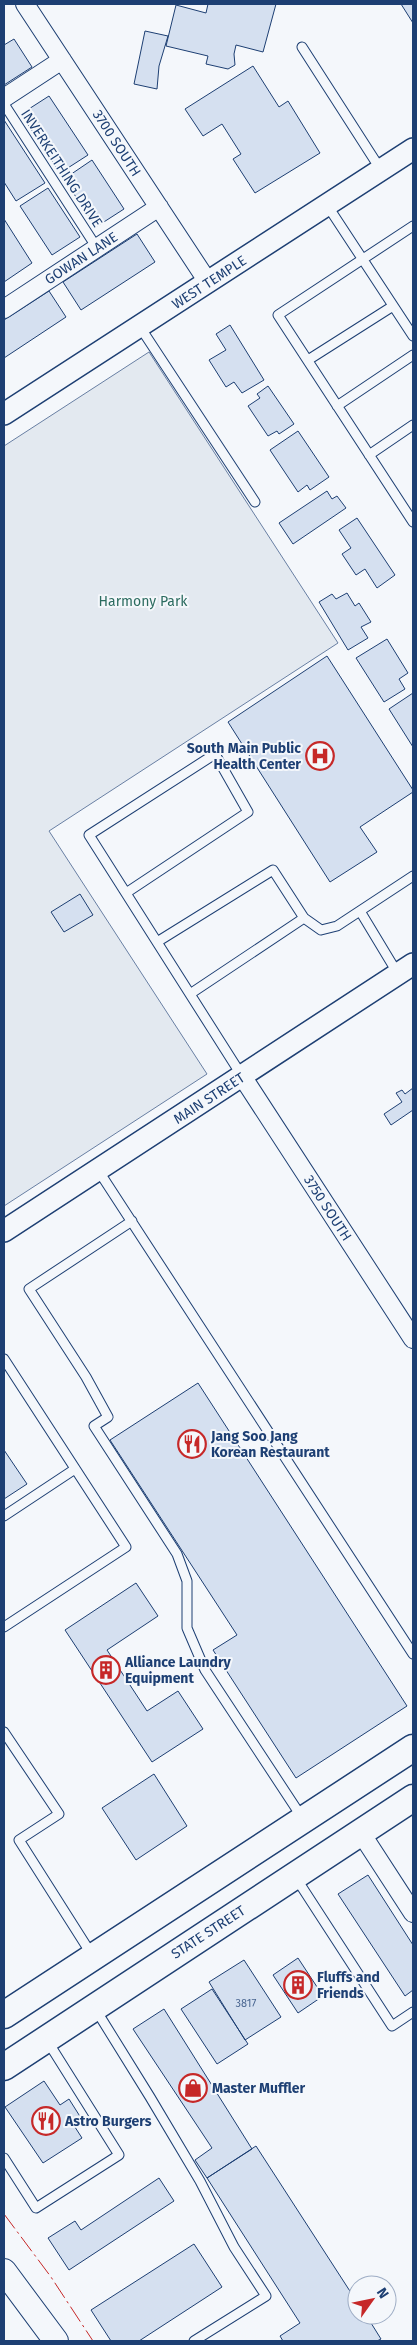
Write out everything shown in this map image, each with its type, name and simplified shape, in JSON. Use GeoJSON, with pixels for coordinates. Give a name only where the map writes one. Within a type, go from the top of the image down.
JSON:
{"type":"FeatureCollection","features":[{"type":"Feature","properties":{"kind":"main road"},"geometry":{"type":"LineString","coordinates":[[4,2015],[413,1748]]}},
{"type":"Feature","properties":{"kind":"main road","name":"STATE STREET"},"geometry":{"type":"LineString","coordinates":[[4,2067],[413,1798]]}},
{"type":"Feature","properties":{"kind":"main road"},"geometry":{"type":"LineString","coordinates":[[4,2271],[56,2341]]}},
{"type":"Feature","properties":{"kind":"street","name":"3700 SOUTH"},"geometry":{"type":"LineString","coordinates":[[31,6],[62,60],[208,282]]}},
{"type":"Feature","properties":{"kind":"street"},"geometry":{"type":"LineString","coordinates":[[4,98],[62,60]]}},
{"type":"Feature","properties":{"kind":"street","name":"WEST TEMPLE"},"geometry":{"type":"LineString","coordinates":[[4,414],[413,149]]}},
{"type":"Feature","properties":{"kind":"street","name":"GOWAN LANE"},"geometry":{"type":"LineString","coordinates":[[5,304],[97,248],[159,207]]}},
{"type":"Feature","properties":{"kind":"street","name":"MAIN STREET"},"geometry":{"type":"LineString","coordinates":[[4,1231],[406,969]]}},
{"type":"Feature","properties":{"kind":"street","name":"3750 SOUTH"},"geometry":{"type":"LineString","coordinates":[[242,1076],[413,1339]]}},
{"type":"Feature","properties":{"kind":"street"},"geometry":{"type":"LineString","coordinates":[[361,1833],[413,1912]]}},
{"type":"Feature","properties":{"kind":"lane"},"geometry":{"type":"LineString","coordinates":[[302,47],[381,170]]}},
{"type":"Feature","properties":{"kind":"lane","name":"INVERKEITHING DRIVE"},"geometry":{"type":"LineString","coordinates":[[4,104],[97,248]]}},
{"type":"Feature","properties":{"kind":"lane"},"geometry":{"type":"LineString","coordinates":[[327,205],[413,336]]}},
{"type":"Feature","properties":{"kind":"lane"},"geometry":{"type":"LineString","coordinates":[[413,226],[278,315],[413,522]]}},
{"type":"Feature","properties":{"kind":"lane"},"geometry":{"type":"LineString","coordinates":[[308,360],[393,306]]}},
{"type":"Feature","properties":{"kind":"lane"},"geometry":{"type":"LineString","coordinates":[[140,327],[255,502]]}},
{"type":"Feature","properties":{"kind":"lane"},"geometry":{"type":"LineString","coordinates":[[337,406],[413,355]]}},
{"type":"Feature","properties":{"kind":"lane"},"geometry":{"type":"LineString","coordinates":[[369,455],[413,424]]}},
{"type":"Feature","properties":{"kind":"lane"},"geometry":{"type":"LineString","coordinates":[[126,893],[248,812],[216,754],[89,835],[242,1076]]}},
{"type":"Feature","properties":{"kind":"lane"},"geometry":{"type":"LineString","coordinates":[[157,942],[273,870],[304,918],[321,930],[337,926],[413,876]]}},
{"type":"Feature","properties":{"kind":"lane"},"geometry":{"type":"LineString","coordinates":[[360,911],[406,969]]}},
{"type":"Feature","properties":{"kind":"lane"},"geometry":{"type":"LineString","coordinates":[[190,994],[304,918]]}},
{"type":"Feature","properties":{"kind":"lane"},"geometry":{"type":"LineString","coordinates":[[98,1170],[413,1654]]}},
{"type":"Feature","properties":{"kind":"lane"},"geometry":{"type":"LineString","coordinates":[[132,1221],[29,1288],[86,1377],[108,1417],[94,1426],[178,1554],[187,1581],[187,1628],[205,1670],[303,1819]]}},
{"type":"Feature","properties":{"kind":"lane"},"geometry":{"type":"LineString","coordinates":[[4,1359],[126,1548],[4,1627]]}},
{"type":"Feature","properties":{"kind":"lane"},"geometry":{"type":"LineString","coordinates":[[4,1516],[75,1469]]}},
{"type":"Feature","properties":{"kind":"lane"},"geometry":{"type":"LineString","coordinates":[[4,1732],[58,1814],[19,1840],[94,1957]]}},
{"type":"Feature","properties":{"kind":"lane"},"geometry":{"type":"LineString","coordinates":[[295,1876],[392,2026],[413,2012]]}},
{"type":"Feature","properties":{"kind":"lane"},"geometry":{"type":"LineString","coordinates":[[94,2008],[200,2181],[234,2248],[266,2296],[194,2341]]}},
{"type":"Feature","properties":{"kind":"lane"},"geometry":{"type":"LineString","coordinates":[[4,2158],[36,2208],[119,2155],[46,2039]]}},
{"type":"Feature","properties":{"kind":"green space","name":"Harmony Park"},"geometry":{"type":"Polygon","coordinates":[[[149,352],[338,643],[49,831],[207,1074],[4,1206],[4,446],[149,352]]]}},
{"type":"Feature","properties":{"kind":"building"},"geometry":{"type":"Polygon","coordinates":[[[208,4],[276,4],[263,52],[236,45],[234,54],[235,65],[228,69],[206,64],[208,56],[166,46],[176,5],[206,13],[208,4]]]}},
{"type":"Feature","properties":{"kind":"building"},"geometry":{"type":"Polygon","coordinates":[[[401,4],[413,4],[413,23],[401,4]]]}},
{"type":"Feature","properties":{"kind":"building"},"geometry":{"type":"Polygon","coordinates":[[[145,31],[168,36],[159,66],[157,89],[134,84],[145,31]]]}},
{"type":"Feature","properties":{"kind":"building"},"geometry":{"type":"Polygon","coordinates":[[[14,39],[32,67],[4,85],[4,45],[14,39]]]}},
{"type":"Feature","properties":{"kind":"building"},"geometry":{"type":"Polygon","coordinates":[[[253,66],[279,107],[288,101],[320,153],[255,193],[233,159],[241,154],[222,124],[203,136],[185,109],[253,66]]]}},
{"type":"Feature","properties":{"kind":"building"},"geometry":{"type":"Polygon","coordinates":[[[49,96],[88,155],[60,173],[21,114],[49,96]]]}},
{"type":"Feature","properties":{"kind":"building"},"geometry":{"type":"Polygon","coordinates":[[[4,120],[45,183],[16,201],[4,182],[4,120]]]}},
{"type":"Feature","properties":{"kind":"building"},"geometry":{"type":"Polygon","coordinates":[[[92,160],[124,209],[96,227],[64,179],[92,160]]]}},
{"type":"Feature","properties":{"kind":"building"},"geometry":{"type":"Polygon","coordinates":[[[48,188],[80,237],[52,255],[20,206],[48,188]]]}},
{"type":"Feature","properties":{"kind":"building"},"geometry":{"type":"Polygon","coordinates":[[[4,219],[32,263],[4,282],[4,219]]]}},
{"type":"Feature","properties":{"kind":"building"},"geometry":{"type":"Polygon","coordinates":[[[137,234],[155,262],[81,310],[63,282],[137,234]]]}},
{"type":"Feature","properties":{"kind":"building"},"geometry":{"type":"Polygon","coordinates":[[[49,291],[66,317],[4,358],[4,320],[49,291]]]}},
{"type":"Feature","properties":{"kind":"building"},"geometry":{"type":"Polygon","coordinates":[[[230,325],[264,380],[242,393],[234,382],[226,387],[209,360],[226,350],[216,334],[230,325]]]}},
{"type":"Feature","properties":{"kind":"building"},"geometry":{"type":"Polygon","coordinates":[[[268,386],[294,424],[279,434],[277,431],[268,436],[248,406],[260,398],[257,394],[268,386]]]}},
{"type":"Feature","properties":{"kind":"building"},"geometry":{"type":"Polygon","coordinates":[[[298,431],[329,477],[310,490],[307,485],[298,492],[270,450],[298,431]]]}},
{"type":"Feature","properties":{"kind":"building"},"geometry":{"type":"Polygon","coordinates":[[[327,491],[332,499],[337,496],[346,508],[293,544],[279,523],[327,491]]]}},
{"type":"Feature","properties":{"kind":"building"},"geometry":{"type":"Polygon","coordinates":[[[357,518],[395,575],[377,588],[365,569],[356,575],[342,554],[351,548],[339,530],[357,518]]]}},
{"type":"Feature","properties":{"kind":"building"},"geometry":{"type":"Polygon","coordinates":[[[347,593],[355,606],[359,603],[371,622],[361,627],[368,638],[348,650],[319,602],[332,594],[336,599],[347,593]]]}},
{"type":"Feature","properties":{"kind":"building"},"geometry":{"type":"Polygon","coordinates":[[[387,639],[408,673],[399,679],[405,689],[384,702],[356,658],[387,639]]]}},
{"type":"Feature","properties":{"kind":"building","name":"South Main Public Health Center"},"geometry":{"type":"Polygon","coordinates":[[[327,656],[413,790],[413,792],[360,827],[377,852],[330,882],[228,722],[327,656]]]}},
{"type":"Feature","properties":{"kind":"building"},"geometry":{"type":"Polygon","coordinates":[[[413,693],[413,747],[389,709],[413,693]]]}},
{"type":"Feature","properties":{"kind":"building"},"geometry":{"type":"Polygon","coordinates":[[[80,894],[93,915],[64,932],[51,912],[80,894]]]}},
{"type":"Feature","properties":{"kind":"building"},"geometry":{"type":"Polygon","coordinates":[[[413,1088],[413,1110],[391,1125],[384,1114],[402,1102],[396,1093],[402,1090],[405,1094],[413,1088]]]}},
{"type":"Feature","properties":{"kind":"building"},"geometry":{"type":"Polygon","coordinates":[[[198,1383],[407,1706],[296,1778],[213,1650],[237,1635],[110,1440],[198,1383]]]}},
{"type":"Feature","properties":{"kind":"building"},"geometry":{"type":"Polygon","coordinates":[[[4,1450],[27,1484],[4,1499],[4,1450]]]}},
{"type":"Feature","properties":{"kind":"building","name":"Alliance Laundry Equipment"},"geometry":{"type":"Polygon","coordinates":[[[136,1583],[158,1616],[107,1650],[147,1711],[178,1691],[203,1729],[152,1762],[65,1630],[136,1583]]]}},
{"type":"Feature","properties":{"kind":"building"},"geometry":{"type":"Polygon","coordinates":[[[154,1774],[187,1826],[136,1860],[102,1808],[154,1774]]]}},
{"type":"Feature","properties":{"kind":"building"},"geometry":{"type":"Polygon","coordinates":[[[368,1875],[413,1945],[413,1990],[405,1996],[338,1894],[368,1875]]]}},
{"type":"Feature","properties":{"kind":"building","name":"Fluffs and Friends"},"geometry":{"type":"Polygon","coordinates":[[[298,1958],[323,1996],[298,2013],[273,1975],[298,1958]]]}},
{"type":"Feature","properties":{"kind":"building"},"geometry":{"type":"Polygon","coordinates":[[[244,1960],[281,2017],[245,2040],[209,1982],[244,1960]]]}},
{"type":"Feature","properties":{"kind":"building"},"geometry":{"type":"Polygon","coordinates":[[[212,1989],[248,2044],[217,2064],[181,2009],[212,1989]]]}},
{"type":"Feature","properties":{"kind":"building","name":"Master Muffler"},"geometry":{"type":"Polygon","coordinates":[[[164,2009],[252,2149],[207,2178],[195,2160],[212,2148],[133,2029],[164,2009]]]}},
{"type":"Feature","properties":{"kind":"building","name":"Astro Burgers"},"geometry":{"type":"Polygon","coordinates":[[[44,2081],[60,2105],[69,2099],[81,2118],[73,2124],[82,2138],[43,2163],[5,2107],[44,2081]]]}},
{"type":"Feature","properties":{"kind":"building"},"geometry":{"type":"Polygon","coordinates":[[[256,2146],[347,2287],[347,2325],[372,2325],[381,2339],[377,2341],[283,2341],[280,2336],[300,2323],[207,2178],[256,2146]]]}},
{"type":"Feature","properties":{"kind":"building"},"geometry":{"type":"Polygon","coordinates":[[[159,2178],[174,2201],[69,2270],[48,2238],[75,2221],[81,2230],[159,2178]]]}},
{"type":"Feature","properties":{"kind":"building"},"geometry":{"type":"Polygon","coordinates":[[[194,2244],[222,2287],[139,2341],[111,2341],[91,2310],[194,2244]]]}},
{"type":"Feature","properties":{"kind":"power"},"geometry":{"type":"LineString","coordinates":[[4,2214],[51,2277],[93,2341]]}},
{"type":"Feature","properties":{"kind":"place","name":"South Main Public Health Center"},"geometry":{"type":"Point","coordinates":[320,756]}},
{"type":"Feature","properties":{"kind":"place","name":"Jang Soo Jang Korean Restaurant"},"geometry":{"type":"Point","coordinates":[192,1444]}},
{"type":"Feature","properties":{"kind":"place","name":"Alliance Laundry Equipment"},"geometry":{"type":"Point","coordinates":[106,1670]}},
{"type":"Feature","properties":{"kind":"place","name":"Fluffs and Friends"},"geometry":{"type":"Point","coordinates":[298,1985]}},
{"type":"Feature","properties":{"kind":"place","name":"Master Muffler"},"geometry":{"type":"Point","coordinates":[193,2088]}},
{"type":"Feature","properties":{"kind":"place","name":"Astro Burgers"},"geometry":{"type":"Point","coordinates":[46,2121]}}]}
